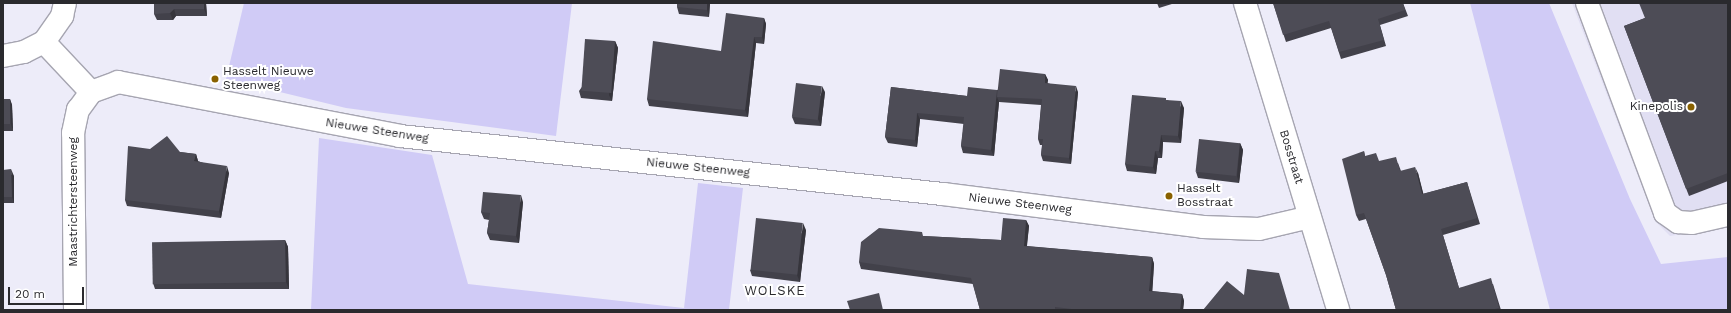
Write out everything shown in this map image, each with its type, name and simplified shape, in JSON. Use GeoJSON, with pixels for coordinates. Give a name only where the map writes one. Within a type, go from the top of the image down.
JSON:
{"type":"FeatureCollection","features":[{"type":"Feature","properties":{"kind":"street"},"geometry":{"type":"LineString","coordinates":[[3,56],[24,52],[44,42],[62,16],[65,3]]}},
{"type":"Feature","properties":{"kind":"street","name":"Bosstraat"},"geometry":{"type":"LineString","coordinates":[[1245,3],[1338,310]]}},
{"type":"Feature","properties":{"kind":"street"},"geometry":{"type":"LineString","coordinates":[[1587,3],[1665,213],[1678,222],[1692,222],[1728,215]]}},
{"type":"Feature","properties":{"kind":"street"},"geometry":{"type":"LineString","coordinates":[[44,42],[91,92]]}},
{"type":"Feature","properties":{"kind":"street","name":"Nieuwe Steenweg"},"geometry":{"type":"LineString","coordinates":[[91,92],[118,82],[400,136],[943,194],[1203,227],[1260,229],[1310,217]]}},
{"type":"Feature","properties":{"kind":"street","name":"Maastrichtersteenweg"},"geometry":{"type":"LineString","coordinates":[[75,310],[73,133],[78,110],[91,92]]}},
{"type":"Feature","properties":{"kind":"shaded area"},"geometry":{"type":"Polygon","coordinates":[[[244,3],[572,3],[556,136],[346,108],[226,79],[244,3]]]}},
{"type":"Feature","properties":{"kind":"shaded area"},"geometry":{"type":"Polygon","coordinates":[[[1470,3],[1549,3],[1630,199],[1661,264],[1728,257],[1728,310],[1550,310],[1470,3]]]}},
{"type":"Feature","properties":{"kind":"shaded area"},"geometry":{"type":"Polygon","coordinates":[[[1572,3],[1728,3],[1728,227],[1670,236],[1655,221],[1572,3]]]}},
{"type":"Feature","properties":{"kind":"shaded area"},"geometry":{"type":"Polygon","coordinates":[[[319,138],[432,155],[468,284],[684,308],[698,183],[743,188],[729,310],[311,310],[319,138]]]}},
{"type":"Feature","properties":{"kind":"building"},"geometry":{"type":"Polygon","coordinates":[[[154,3],[204,3],[204,9],[174,9],[170,13],[154,14],[154,3]]]}},
{"type":"Feature","properties":{"kind":"building"},"geometry":{"type":"Polygon","coordinates":[[[677,3],[707,3],[707,10],[677,7],[677,3]]]}},
{"type":"Feature","properties":{"kind":"building"},"geometry":{"type":"Polygon","coordinates":[[[1273,3],[1403,3],[1405,10],[1378,19],[1384,40],[1339,52],[1329,21],[1283,35],[1273,3]]]}},
{"type":"Feature","properties":{"kind":"building","name":"Kinepolis"},"geometry":{"type":"Polygon","coordinates":[[[1639,3],[1728,3],[1728,173],[1686,189],[1624,26],[1645,18],[1639,3]]]}},
{"type":"Feature","properties":{"kind":"building"},"geometry":{"type":"Polygon","coordinates":[[[726,13],[764,18],[762,37],[754,37],[745,110],[647,99],[653,41],[721,51],[726,13]]]}},
{"type":"Feature","properties":{"kind":"building"},"geometry":{"type":"Polygon","coordinates":[[[585,39],[615,41],[611,93],[581,91],[585,39]]]}},
{"type":"Feature","properties":{"kind":"building"},"geometry":{"type":"Polygon","coordinates":[[[1000,69],[1045,74],[1045,83],[1076,86],[1069,158],[1041,155],[1043,139],[1038,139],[1042,99],[997,97],[1000,69]]]}},
{"type":"Feature","properties":{"kind":"building"},"geometry":{"type":"Polygon","coordinates":[[[796,83],[822,86],[818,120],[792,117],[796,83]]]}},
{"type":"Feature","properties":{"kind":"building"},"geometry":{"type":"Polygon","coordinates":[[[891,87],[967,96],[968,87],[997,90],[991,150],[961,146],[964,117],[917,113],[915,140],[885,137],[891,87]]]}},
{"type":"Feature","properties":{"kind":"building"},"geometry":{"type":"Polygon","coordinates":[[[1132,95],[1181,101],[1178,136],[1161,135],[1159,151],[1155,151],[1153,167],[1125,164],[1132,95]]]}},
{"type":"Feature","properties":{"kind":"building"},"geometry":{"type":"Polygon","coordinates":[[[3,99],[10,99],[10,124],[3,124],[3,99]]]}},
{"type":"Feature","properties":{"kind":"building"},"geometry":{"type":"Polygon","coordinates":[[[167,136],[180,152],[196,154],[194,161],[227,166],[219,211],[125,200],[128,146],[150,149],[167,136]]]}},
{"type":"Feature","properties":{"kind":"building"},"geometry":{"type":"Polygon","coordinates":[[[1199,139],[1240,143],[1236,176],[1196,172],[1199,139]]]}},
{"type":"Feature","properties":{"kind":"building"},"geometry":{"type":"Polygon","coordinates":[[[1364,151],[1365,156],[1376,153],[1379,161],[1396,157],[1400,171],[1415,167],[1422,194],[1467,182],[1477,218],[1441,229],[1459,288],[1491,278],[1499,308],[1491,310],[1396,310],[1386,275],[1364,213],[1356,215],[1342,159],[1364,151]]]}},
{"type":"Feature","properties":{"kind":"building"},"geometry":{"type":"Polygon","coordinates":[[[11,169],[12,197],[3,197],[3,170],[11,169]]]}},
{"type":"Feature","properties":{"kind":"building"},"geometry":{"type":"Polygon","coordinates":[[[483,192],[521,195],[516,236],[487,233],[490,213],[481,212],[483,192]]]}},
{"type":"Feature","properties":{"kind":"building"},"geometry":{"type":"Polygon","coordinates":[[[756,218],[803,223],[797,275],[751,270],[756,218]]]}},
{"type":"Feature","properties":{"kind":"building"},"geometry":{"type":"Polygon","coordinates":[[[1003,218],[1026,220],[1024,246],[1152,257],[1149,291],[1182,294],[1180,310],[1080,310],[1055,307],[1055,310],[980,310],[971,278],[859,262],[861,242],[879,228],[922,232],[923,236],[1001,240],[1003,218]]]}},
{"type":"Feature","properties":{"kind":"building"},"geometry":{"type":"Polygon","coordinates":[[[285,240],[286,282],[153,284],[152,242],[285,240]]]}},
{"type":"Feature","properties":{"kind":"building"},"geometry":{"type":"Polygon","coordinates":[[[1247,269],[1279,273],[1290,310],[1203,310],[1227,281],[1244,295],[1247,269]]]}},
{"type":"Feature","properties":{"kind":"building"},"geometry":{"type":"Polygon","coordinates":[[[879,293],[883,310],[850,310],[847,301],[879,293]]]}},
{"type":"Feature","properties":{"kind":"place","name":"Hasselt Nieuwe Steenweg"},"geometry":{"type":"Point","coordinates":[215,79]}},
{"type":"Feature","properties":{"kind":"place","name":"Kinepolis"},"geometry":{"type":"Point","coordinates":[1691,107]}},
{"type":"Feature","properties":{"kind":"place","name":"Hasselt Bosstraat"},"geometry":{"type":"Point","coordinates":[1169,196]}},
{"type":"Feature","properties":{"kind":"district","name":"WOLSKE"},"geometry":{"type":"Point","coordinates":[775,291]}}]}
